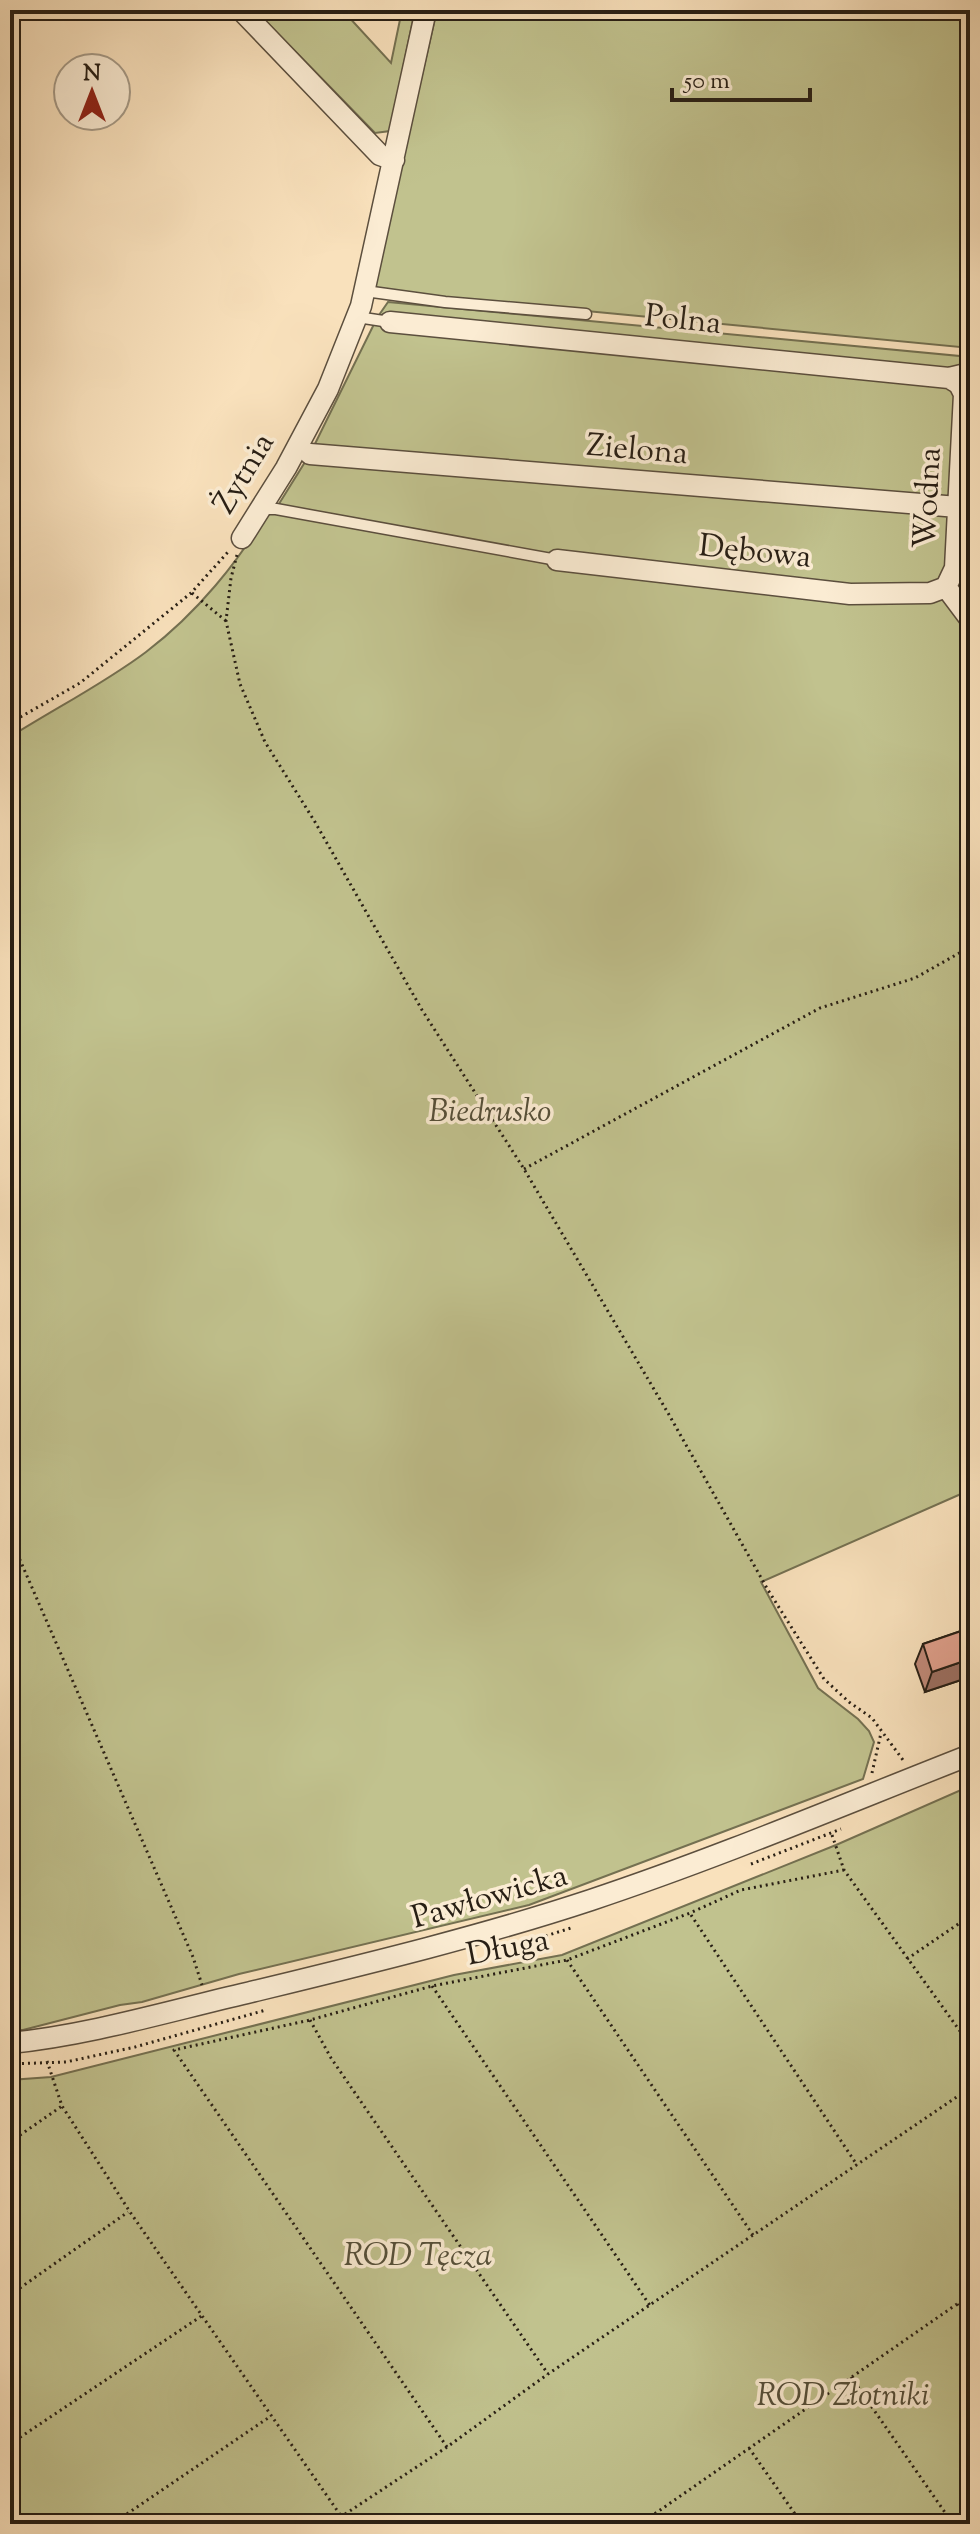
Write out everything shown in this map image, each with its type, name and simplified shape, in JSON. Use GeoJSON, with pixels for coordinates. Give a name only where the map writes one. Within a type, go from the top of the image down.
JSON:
{"type":"FeatureCollection","features":[{"type":"Feature","properties":{"kind":"street"},"geometry":{"type":"LineString","coordinates":[[241,10],[380,155],[394,160]]}},
{"type":"Feature","properties":{"kind":"street","name":"Żytnia"},"geometry":{"type":"LineString","coordinates":[[242,538],[262,509],[328,389],[357,317],[426,10]]}},
{"type":"Feature","properties":{"kind":"street","name":"Polna"},"geometry":{"type":"LineString","coordinates":[[390,322],[949,378],[970,373]]}},
{"type":"Feature","properties":{"kind":"street","name":"Wodna"},"geometry":{"type":"LineString","coordinates":[[949,378],[959,384],[964,394],[965,508],[955,568],[946,587],[970,619]]}},
{"type":"Feature","properties":{"kind":"street","name":"Zielona"},"geometry":{"type":"LineString","coordinates":[[310,454],[965,508]]}},
{"type":"Feature","properties":{"kind":"street","name":"Dębowa"},"geometry":{"type":"LineString","coordinates":[[557,560],[850,594],[930,593],[946,587]]}},
{"type":"Feature","properties":{"kind":"street","name":"Pawłowicka"},"geometry":{"type":"LineString","coordinates":[[10,2043],[43,2040],[207,2002],[499,1929],[593,1899],[824,1814],[970,1755]]}},
{"type":"Feature","properties":{"kind":"lane"},"geometry":{"type":"LineString","coordinates":[[365,291],[445,302],[586,314]]}},
{"type":"Feature","properties":{"kind":"lane"},"geometry":{"type":"LineString","coordinates":[[357,317],[390,322]]}},
{"type":"Feature","properties":{"kind":"lane"},"geometry":{"type":"LineString","coordinates":[[262,509],[557,560]]}},
{"type":"Feature","properties":{"kind":"path","name":"Żytnia"},"geometry":{"type":"LineString","coordinates":[[10,723],[80,683],[191,593],[242,538]]}},
{"type":"Feature","properties":{"kind":"path"},"geometry":{"type":"LineString","coordinates":[[242,538],[231,578],[226,621],[240,684],[265,742],[315,822],[422,1010],[524,1169],[768,1590],[824,1679],[872,1718],[903,1760]]}},
{"type":"Feature","properties":{"kind":"path"},"geometry":{"type":"LineString","coordinates":[[191,593],[226,621]]}},
{"type":"Feature","properties":{"kind":"path"},"geometry":{"type":"LineString","coordinates":[[524,1169],[568,1148],[820,1008],[915,978],[970,947]]}},
{"type":"Feature","properties":{"kind":"path"},"geometry":{"type":"LineString","coordinates":[[10,1537],[193,1957],[207,2002]]}},
{"type":"Feature","properties":{"kind":"path"},"geometry":{"type":"LineString","coordinates":[[863,1799],[882,1731]]}},
{"type":"Feature","properties":{"kind":"path"},"geometry":{"type":"LineString","coordinates":[[824,1814],[844,1870],[970,2045]]}},
{"type":"Feature","properties":{"kind":"path","name":"Długa"},"geometry":{"type":"LineString","coordinates":[[447,2447],[174,2050],[310,2020],[432,1986],[567,1960],[741,1890],[844,1870]]}},
{"type":"Feature","properties":{"kind":"path"},"geometry":{"type":"LineString","coordinates":[[690,1913],[857,2165]]}},
{"type":"Feature","properties":{"kind":"path"},"geometry":{"type":"LineString","coordinates":[[907,1959],[970,1916]]}},
{"type":"Feature","properties":{"kind":"path"},"geometry":{"type":"LineString","coordinates":[[567,1960],[754,2236]]}},
{"type":"Feature","properties":{"kind":"path"},"geometry":{"type":"LineString","coordinates":[[432,1986],[651,2307]]}},
{"type":"Feature","properties":{"kind":"path"},"geometry":{"type":"LineString","coordinates":[[310,2020],[331,2058],[548,2374]]}},
{"type":"Feature","properties":{"kind":"path"},"geometry":{"type":"LineString","coordinates":[[43,2040],[62,2106],[130,2212],[341,2516]]}},
{"type":"Feature","properties":{"kind":"path"},"geometry":{"type":"LineString","coordinates":[[10,2064],[47,2062]]}},
{"type":"Feature","properties":{"kind":"path"},"geometry":{"type":"LineString","coordinates":[[330,2524],[970,2088]]}},
{"type":"Feature","properties":{"kind":"path"},"geometry":{"type":"LineString","coordinates":[[10,2142],[62,2106]]}},
{"type":"Feature","properties":{"kind":"path"},"geometry":{"type":"LineString","coordinates":[[10,2295],[130,2212]]}},
{"type":"Feature","properties":{"kind":"path"},"geometry":{"type":"LineString","coordinates":[[640,2524],[970,2295]]}},
{"type":"Feature","properties":{"kind":"path"},"geometry":{"type":"LineString","coordinates":[[957,2304],[970,2323]]}},
{"type":"Feature","properties":{"kind":"path"},"geometry":{"type":"LineString","coordinates":[[10,2444],[203,2315]]}},
{"type":"Feature","properties":{"kind":"path"},"geometry":{"type":"LineString","coordinates":[[851,2377],[953,2524]]}},
{"type":"Feature","properties":{"kind":"path"},"geometry":{"type":"LineString","coordinates":[[112,2524],[272,2415]]}},
{"type":"Feature","properties":{"kind":"path"},"geometry":{"type":"LineString","coordinates":[[749,2447],[802,2524]]}},
{"type":"Feature","properties":{"kind":"path"},"geometry":{"type":"LineString","coordinates":[[648,2519],[651,2524]]}},
{"type":"Feature","properties":{"kind":"green space"},"geometry":{"type":"Polygon","coordinates":[[[255,10],[345,10],[391,63],[402,10],[415,10],[390,131],[375,133],[255,10]]]}},
{"type":"Feature","properties":{"kind":"green space"},"geometry":{"type":"Polygon","coordinates":[[[437,10],[970,10],[970,348],[369,290],[380,257],[437,10]]]}},
{"type":"Feature","properties":{"kind":"green space","name":"Biedrusko"},"geometry":{"type":"Polygon","coordinates":[[[388,302],[970,357],[970,1490],[761,1582],[818,1688],[869,1731],[874,1742],[863,1779],[529,1905],[239,1974],[142,2002],[23,2030],[10,2030],[10,737],[146,652],[216,586],[270,507],[277,507],[310,454],[377,318],[388,302]]]}},
{"type":"Feature","properties":{"kind":"green space","name":"ROD Tęcza"},"geometry":{"type":"Polygon","coordinates":[[[970,1786],[970,2524],[10,2524],[10,2080],[51,2077],[454,1975],[562,1955],[836,1845],[970,1786]]]}},
{"type":"Feature","properties":{"kind":"building"},"geometry":{"type":"Polygon","coordinates":[[[970,1628],[970,1659],[932,1672],[923,1644],[970,1628]]]}},
{"type":"Feature","properties":{"kind":"park label","name":"ROD Złotniki"},"geometry":{"type":"Point","coordinates":[843,2397]}}]}
